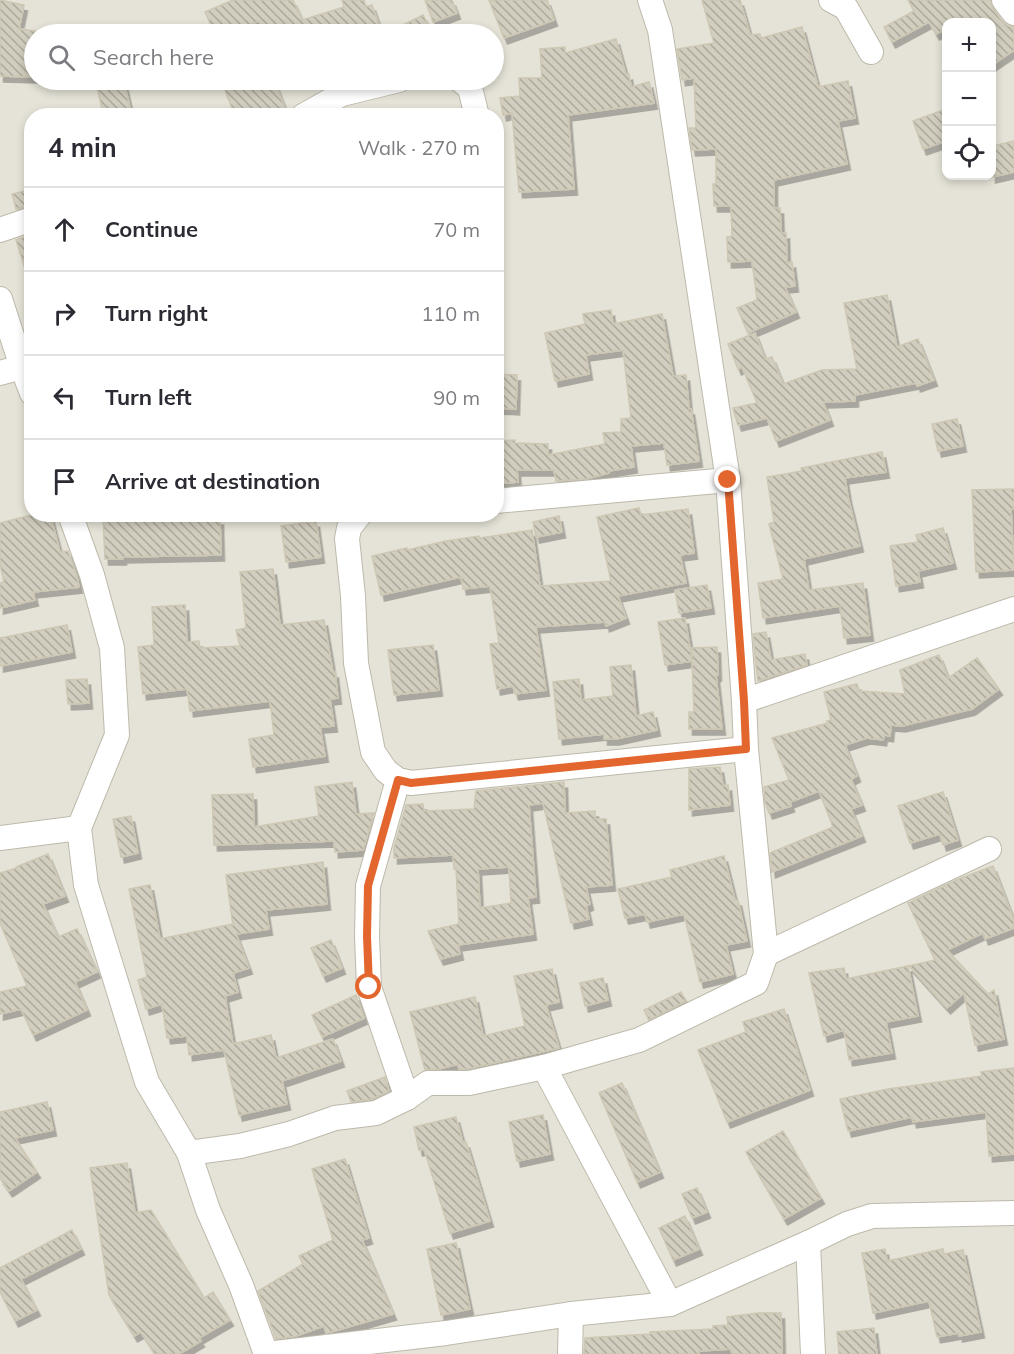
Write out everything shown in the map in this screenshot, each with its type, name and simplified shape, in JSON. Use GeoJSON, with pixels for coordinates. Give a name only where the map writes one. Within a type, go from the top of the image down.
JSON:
{"type":"FeatureCollection","features":[{"type":"Feature","properties":{"kind":"street"},"geometry":{"type":"LineString","coordinates":[[189,1153],[240,1146],[289,1134],[335,1118],[376,1113],[406,1098],[428,1083],[469,1083],[544,1067],[639,1040],[756,983],[766,954],[746,749],[728,480],[660,30],[650,0]]}},
{"type":"Feature","properties":{"kind":"street"},"geometry":{"type":"LineString","coordinates":[[831,0],[846,8],[871,52]]}},
{"type":"Feature","properties":{"kind":"street"},"geometry":{"type":"LineString","coordinates":[[1004,0],[1014,13]]}},
{"type":"Feature","properties":{"kind":"street"},"geometry":{"type":"LineString","coordinates":[[317,108],[342,94],[358,90]]}},
{"type":"Feature","properties":{"kind":"street"},"geometry":{"type":"LineString","coordinates":[[470,90],[475,108]]}},
{"type":"Feature","properties":{"kind":"street"},"geometry":{"type":"LineString","coordinates":[[0,230],[24,222]]}},
{"type":"Feature","properties":{"kind":"street"},"geometry":{"type":"LineString","coordinates":[[0,299],[11,370],[24,384]]}},
{"type":"Feature","properties":{"kind":"street"},"geometry":{"type":"LineString","coordinates":[[504,500],[728,480]]}},
{"type":"Feature","properties":{"kind":"street"},"geometry":{"type":"LineString","coordinates":[[73,522],[92,575],[112,648],[117,735],[79,828],[86,885],[147,1082],[189,1153],[207,1210],[241,1285],[266,1354],[446,1333],[570,1314],[669,1304],[808,1244],[847,1224],[872,1216],[1014,1214]]}},
{"type":"Feature","properties":{"kind":"street"},"geometry":{"type":"LineString","coordinates":[[354,522],[349,528],[347,540],[357,663],[373,752],[386,771],[398,780],[411,783],[746,749]]}},
{"type":"Feature","properties":{"kind":"street"},"geometry":{"type":"LineString","coordinates":[[744,701],[1014,609]]}},
{"type":"Feature","properties":{"kind":"street"},"geometry":{"type":"LineString","coordinates":[[398,780],[368,886],[367,936],[369,987],[406,1098]]}},
{"type":"Feature","properties":{"kind":"street"},"geometry":{"type":"LineString","coordinates":[[0,838],[79,828]]}},
{"type":"Feature","properties":{"kind":"street"},"geometry":{"type":"LineString","coordinates":[[766,954],[989,849]]}},
{"type":"Feature","properties":{"kind":"street"},"geometry":{"type":"LineString","coordinates":[[544,1067],[669,1304]]}},
{"type":"Feature","properties":{"kind":"street"},"geometry":{"type":"LineString","coordinates":[[808,1244],[813,1354]]}},
{"type":"Feature","properties":{"kind":"street"},"geometry":{"type":"LineString","coordinates":[[570,1314],[570,1354]]}},
{"type":"Feature","properties":{"kind":"shaded area"},"geometry":{"type":"Polygon","coordinates":[[[0,0],[1014,0],[1014,1354],[0,1354],[0,0]]]}},
{"type":"Feature","properties":{"kind":"building"},"geometry":{"type":"Polygon","coordinates":[[[0,0],[24,5],[19,29],[24,30],[24,77],[0,76],[0,0]]]}},
{"type":"Feature","properties":{"kind":"building"},"geometry":{"type":"Polygon","coordinates":[[[233,0],[293,0],[302,20],[344,7],[342,0],[364,0],[366,7],[372,5],[379,24],[260,24],[259,21],[252,24],[210,24],[205,12],[233,0]]]}},
{"type":"Feature","properties":{"kind":"building"},"geometry":{"type":"Polygon","coordinates":[[[425,0],[452,0],[457,13],[433,22],[425,0]]]}},
{"type":"Feature","properties":{"kind":"building"},"geometry":{"type":"Polygon","coordinates":[[[489,0],[547,0],[554,20],[504,38],[504,24],[498,24],[489,0]]]}},
{"type":"Feature","properties":{"kind":"building"},"geometry":{"type":"Polygon","coordinates":[[[702,0],[740,0],[750,35],[760,34],[761,38],[802,27],[818,87],[848,81],[855,118],[838,121],[847,164],[774,180],[774,208],[780,208],[781,234],[786,233],[787,263],[792,262],[795,286],[785,287],[796,312],[748,333],[737,308],[757,300],[752,261],[728,262],[727,237],[732,236],[731,206],[714,206],[716,149],[692,150],[689,128],[696,128],[694,78],[682,80],[677,49],[714,43],[702,0]]]}},
{"type":"Feature","properties":{"kind":"building"},"geometry":{"type":"Polygon","coordinates":[[[908,0],[990,0],[993,9],[1003,22],[1014,27],[1014,50],[996,62],[996,18],[942,18],[942,31],[936,34],[929,22],[892,42],[884,27],[914,11],[908,0]]]}},
{"type":"Feature","properties":{"kind":"building"},"geometry":{"type":"Polygon","coordinates":[[[423,15],[428,24],[405,24],[423,15]]]}},
{"type":"Feature","properties":{"kind":"building"},"geometry":{"type":"Polygon","coordinates":[[[616,39],[626,75],[629,74],[631,87],[649,82],[654,103],[568,115],[574,189],[519,192],[512,113],[504,115],[500,98],[520,96],[519,78],[542,78],[540,49],[565,47],[565,53],[616,39]]]}},
{"type":"Feature","properties":{"kind":"building"},"geometry":{"type":"Polygon","coordinates":[[[98,90],[126,90],[130,108],[102,108],[98,90]]]}},
{"type":"Feature","properties":{"kind":"building"},"geometry":{"type":"Polygon","coordinates":[[[225,90],[278,90],[285,108],[232,108],[225,90]]]}},
{"type":"Feature","properties":{"kind":"building"},"geometry":{"type":"Polygon","coordinates":[[[942,110],[942,142],[923,149],[913,121],[942,110]]]}},
{"type":"Feature","properties":{"kind":"building"},"geometry":{"type":"Polygon","coordinates":[[[1014,141],[1014,172],[996,176],[996,145],[1014,141]]]}},
{"type":"Feature","properties":{"kind":"building"},"geometry":{"type":"Polygon","coordinates":[[[24,191],[24,207],[16,209],[12,194],[24,191]]]}},
{"type":"Feature","properties":{"kind":"building"},"geometry":{"type":"Polygon","coordinates":[[[24,237],[24,265],[16,240],[24,237]]]}},
{"type":"Feature","properties":{"kind":"building"},"geometry":{"type":"Polygon","coordinates":[[[887,295],[897,347],[918,339],[934,380],[917,386],[916,383],[855,395],[855,401],[823,402],[830,420],[776,441],[767,418],[738,425],[733,408],[757,403],[742,367],[738,369],[728,344],[755,333],[765,359],[772,357],[783,384],[822,370],[857,369],[844,303],[887,295]]]}},
{"type":"Feature","properties":{"kind":"building"},"geometry":{"type":"Polygon","coordinates":[[[611,310],[613,324],[662,314],[673,376],[686,375],[689,409],[691,409],[699,461],[667,465],[664,443],[631,446],[634,467],[609,471],[609,473],[586,479],[556,481],[554,470],[517,470],[518,482],[504,483],[504,441],[548,444],[548,455],[605,444],[603,433],[621,432],[621,419],[631,418],[623,350],[586,355],[589,374],[555,381],[545,333],[585,324],[583,314],[611,310]]]}},
{"type":"Feature","properties":{"kind":"building"},"geometry":{"type":"Polygon","coordinates":[[[504,374],[517,375],[516,409],[504,408],[504,374]]]}},
{"type":"Feature","properties":{"kind":"building"},"geometry":{"type":"Polygon","coordinates":[[[957,419],[963,446],[938,451],[932,424],[957,419]]]}},
{"type":"Feature","properties":{"kind":"building"},"geometry":{"type":"Polygon","coordinates":[[[882,452],[886,472],[845,478],[860,546],[804,559],[809,590],[863,583],[870,635],[844,638],[840,606],[763,618],[758,583],[783,579],[769,524],[774,522],[767,477],[882,452]]]}},
{"type":"Feature","properties":{"kind":"building"},"geometry":{"type":"Polygon","coordinates":[[[1014,489],[1014,509],[1011,509],[1014,570],[976,572],[972,490],[1014,489]]]}},
{"type":"Feature","properties":{"kind":"building"},"geometry":{"type":"Polygon","coordinates":[[[639,508],[641,515],[688,509],[694,553],[680,555],[686,583],[618,596],[626,618],[606,626],[605,622],[536,627],[546,690],[515,694],[513,686],[497,689],[490,644],[499,643],[490,586],[463,589],[461,577],[381,595],[372,556],[446,541],[532,530],[540,586],[611,581],[597,517],[639,508]]]}},
{"type":"Feature","properties":{"kind":"building"},"geometry":{"type":"Polygon","coordinates":[[[559,516],[562,532],[536,537],[533,522],[559,516]]]}},
{"type":"Feature","properties":{"kind":"building"},"geometry":{"type":"Polygon","coordinates":[[[24,517],[24,522],[52,522],[60,552],[68,551],[79,587],[33,592],[35,600],[0,608],[0,583],[4,582],[0,565],[0,523],[24,517]]]}},
{"type":"Feature","properties":{"kind":"building"},"geometry":{"type":"Polygon","coordinates":[[[103,522],[220,522],[221,555],[105,559],[103,522]]]}},
{"type":"Feature","properties":{"kind":"building"},"geometry":{"type":"Polygon","coordinates":[[[316,522],[321,557],[286,562],[281,526],[316,522]]]}},
{"type":"Feature","properties":{"kind":"building"},"geometry":{"type":"Polygon","coordinates":[[[943,528],[953,563],[918,571],[920,582],[896,586],[890,546],[918,542],[916,535],[943,528]]]}},
{"type":"Feature","properties":{"kind":"building"},"geometry":{"type":"Polygon","coordinates":[[[273,569],[280,625],[324,620],[338,698],[330,699],[334,726],[320,727],[325,756],[253,767],[249,739],[274,735],[270,701],[190,711],[187,689],[143,694],[138,647],[154,645],[152,607],[185,605],[187,642],[199,641],[200,648],[240,646],[236,630],[246,628],[240,572],[273,569]]]}},
{"type":"Feature","properties":{"kind":"building"},"geometry":{"type":"Polygon","coordinates":[[[707,585],[711,608],[679,613],[675,590],[707,585]]]}},
{"type":"Feature","properties":{"kind":"building"},"geometry":{"type":"Polygon","coordinates":[[[685,618],[692,660],[692,648],[717,647],[718,675],[716,676],[722,729],[689,729],[689,712],[694,712],[692,661],[665,665],[658,622],[685,618]]]}},
{"type":"Feature","properties":{"kind":"building"},"geometry":{"type":"Polygon","coordinates":[[[67,625],[72,652],[0,666],[0,638],[67,625]]]}},
{"type":"Feature","properties":{"kind":"building"},"geometry":{"type":"Polygon","coordinates":[[[766,632],[771,660],[805,654],[807,665],[758,681],[753,634],[766,632]]]}},
{"type":"Feature","properties":{"kind":"building"},"geometry":{"type":"Polygon","coordinates":[[[433,645],[439,690],[394,695],[388,650],[433,645]]]}},
{"type":"Feature","properties":{"kind":"building"},"geometry":{"type":"Polygon","coordinates":[[[939,655],[948,678],[977,658],[999,689],[972,709],[902,726],[891,725],[890,736],[884,735],[883,740],[867,738],[845,745],[857,776],[851,779],[862,805],[851,809],[862,836],[772,872],[770,853],[833,827],[819,791],[790,802],[791,806],[769,813],[765,802],[764,787],[789,780],[772,738],[828,723],[827,721],[831,720],[824,692],[857,684],[859,691],[905,694],[900,670],[939,655]]]}},
{"type":"Feature","properties":{"kind":"building"},"geometry":{"type":"Polygon","coordinates":[[[631,665],[636,716],[653,712],[657,730],[616,739],[604,739],[604,734],[559,739],[553,682],[579,679],[581,700],[613,696],[610,667],[631,665]]]}},
{"type":"Feature","properties":{"kind":"building"},"geometry":{"type":"Polygon","coordinates":[[[87,679],[89,703],[68,704],[66,680],[87,679]]]}},
{"type":"Feature","properties":{"kind":"building"},"geometry":{"type":"Polygon","coordinates":[[[720,767],[723,786],[728,785],[730,805],[689,810],[689,769],[720,767]]]}},
{"type":"Feature","properties":{"kind":"building"},"geometry":{"type":"Polygon","coordinates":[[[352,782],[356,814],[374,813],[363,850],[335,852],[334,841],[214,845],[212,795],[253,794],[254,827],[319,816],[315,787],[352,782]]]}},
{"type":"Feature","properties":{"kind":"building"},"geometry":{"type":"Polygon","coordinates":[[[564,782],[565,813],[595,811],[595,819],[606,819],[612,885],[586,887],[590,904],[586,906],[589,919],[571,923],[543,803],[529,805],[536,897],[528,898],[533,934],[458,945],[460,954],[440,959],[428,931],[459,924],[453,855],[394,858],[394,848],[406,805],[423,804],[424,811],[474,809],[476,791],[564,782]],[[509,867],[478,869],[480,908],[511,903],[509,867]]]}},
{"type":"Feature","properties":{"kind":"building"},"geometry":{"type":"Polygon","coordinates":[[[943,792],[958,840],[943,845],[940,834],[910,843],[898,806],[943,792]]]}},
{"type":"Feature","properties":{"kind":"building"},"geometry":{"type":"Polygon","coordinates":[[[131,816],[138,853],[121,857],[113,819],[131,816]]]}},
{"type":"Feature","properties":{"kind":"building"},"geometry":{"type":"Polygon","coordinates":[[[48,854],[65,896],[43,904],[58,937],[77,929],[97,972],[75,982],[87,1010],[33,1035],[21,1009],[0,1014],[0,992],[27,986],[0,923],[0,873],[48,854]]]}},
{"type":"Feature","properties":{"kind":"building"},"geometry":{"type":"Polygon","coordinates":[[[724,856],[735,900],[738,900],[747,941],[726,945],[733,974],[700,982],[684,914],[647,922],[645,914],[625,918],[618,889],[672,877],[670,870],[724,856]]]}},
{"type":"Feature","properties":{"kind":"building"},"geometry":{"type":"Polygon","coordinates":[[[323,862],[327,904],[266,910],[269,929],[236,934],[249,968],[233,973],[238,992],[225,996],[233,1044],[271,1035],[276,1058],[333,1039],[341,1061],[282,1081],[287,1104],[239,1115],[224,1050],[189,1055],[187,1036],[167,1038],[162,1004],[146,1009],[138,980],[147,977],[129,889],[150,885],[160,939],[232,924],[233,926],[226,875],[323,862]]]}},
{"type":"Feature","properties":{"kind":"building"},"geometry":{"type":"Polygon","coordinates":[[[993,866],[1014,921],[1014,928],[985,939],[983,933],[947,950],[988,994],[994,990],[1004,1039],[975,1045],[964,993],[947,1008],[909,966],[935,960],[908,903],[956,880],[993,866]]]}},
{"type":"Feature","properties":{"kind":"building"},"geometry":{"type":"Polygon","coordinates":[[[331,940],[342,968],[323,976],[311,948],[331,940]]]}},
{"type":"Feature","properties":{"kind":"building"},"geometry":{"type":"Polygon","coordinates":[[[908,966],[918,1016],[886,1022],[892,1053],[849,1060],[844,1030],[824,1036],[809,973],[844,968],[846,979],[908,966]]]}},
{"type":"Feature","properties":{"kind":"building"},"geometry":{"type":"Polygon","coordinates":[[[552,969],[559,1002],[546,1005],[559,1048],[467,1069],[459,1069],[458,1064],[425,1070],[410,1012],[475,997],[483,1036],[525,1026],[514,976],[552,969]]]}},
{"type":"Feature","properties":{"kind":"building"},"geometry":{"type":"Polygon","coordinates":[[[603,978],[608,1000],[585,1006],[580,983],[603,978]]]}},
{"type":"Feature","properties":{"kind":"building"},"geometry":{"type":"Polygon","coordinates":[[[681,992],[686,1001],[649,1020],[644,1010],[681,992]]]}},
{"type":"Feature","properties":{"kind":"building"},"geometry":{"type":"Polygon","coordinates":[[[356,995],[364,1018],[322,1037],[312,1015],[356,995]]]}},
{"type":"Feature","properties":{"kind":"building"},"geometry":{"type":"Polygon","coordinates":[[[784,1009],[810,1090],[727,1122],[698,1050],[746,1032],[743,1022],[784,1009]]]}},
{"type":"Feature","properties":{"kind":"building"},"geometry":{"type":"Polygon","coordinates":[[[1014,1068],[1014,1154],[989,1156],[986,1112],[913,1122],[912,1117],[848,1131],[840,1099],[888,1089],[982,1076],[981,1072],[1014,1068]]]}},
{"type":"Feature","properties":{"kind":"building"},"geometry":{"type":"Polygon","coordinates":[[[385,1077],[389,1091],[372,1099],[351,1102],[347,1091],[385,1077]]]}},
{"type":"Feature","properties":{"kind":"building"},"geometry":{"type":"Polygon","coordinates":[[[622,1083],[660,1172],[637,1182],[599,1093],[622,1083]]]}},
{"type":"Feature","properties":{"kind":"building"},"geometry":{"type":"Polygon","coordinates":[[[47,1102],[53,1130],[15,1138],[37,1172],[9,1191],[0,1178],[0,1112],[47,1102]]]}},
{"type":"Feature","properties":{"kind":"building"},"geometry":{"type":"Polygon","coordinates":[[[543,1115],[550,1154],[517,1161],[509,1122],[543,1115]]]}},
{"type":"Feature","properties":{"kind":"building"},"geometry":{"type":"Polygon","coordinates":[[[456,1117],[490,1221],[450,1233],[424,1149],[419,1150],[414,1127],[456,1117]]]}},
{"type":"Feature","properties":{"kind":"building"},"geometry":{"type":"Polygon","coordinates":[[[783,1131],[821,1198],[784,1219],[746,1152],[783,1131]]]}},
{"type":"Feature","properties":{"kind":"building"},"geometry":{"type":"Polygon","coordinates":[[[345,1159],[369,1238],[362,1240],[393,1314],[331,1332],[326,1333],[324,1326],[296,1336],[276,1339],[258,1291],[303,1264],[299,1256],[333,1240],[312,1169],[345,1159]]]}},
{"type":"Feature","properties":{"kind":"building"},"geometry":{"type":"Polygon","coordinates":[[[127,1163],[135,1213],[151,1210],[204,1298],[213,1292],[230,1320],[199,1338],[201,1341],[179,1354],[155,1354],[141,1332],[134,1336],[109,1295],[90,1168],[127,1163]]]}},
{"type":"Feature","properties":{"kind":"building"},"geometry":{"type":"Polygon","coordinates":[[[697,1188],[707,1212],[692,1218],[682,1194],[697,1188]]]}},
{"type":"Feature","properties":{"kind":"building"},"geometry":{"type":"Polygon","coordinates":[[[685,1216],[699,1249],[673,1260],[659,1228],[685,1216]]]}},
{"type":"Feature","properties":{"kind":"building"},"geometry":{"type":"Polygon","coordinates":[[[72,1230],[81,1249],[21,1279],[37,1310],[15,1321],[0,1292],[0,1268],[72,1230]]]}},
{"type":"Feature","properties":{"kind":"building"},"geometry":{"type":"Polygon","coordinates":[[[456,1243],[470,1309],[441,1315],[427,1249],[456,1243]]]}},
{"type":"Feature","properties":{"kind":"building"},"geometry":{"type":"Polygon","coordinates":[[[885,1249],[887,1261],[943,1249],[944,1254],[963,1250],[981,1332],[937,1337],[929,1301],[873,1313],[862,1253],[885,1249]]]}},
{"type":"Feature","properties":{"kind":"building"},"geometry":{"type":"Polygon","coordinates":[[[781,1313],[782,1354],[732,1354],[731,1349],[699,1351],[699,1354],[584,1354],[585,1338],[713,1329],[713,1326],[728,1325],[727,1317],[781,1313]]]}},
{"type":"Feature","properties":{"kind":"building"},"geometry":{"type":"Polygon","coordinates":[[[874,1328],[877,1354],[839,1354],[837,1332],[874,1328]]]}},
{"type":"Feature","properties":{"kind":"route"},"geometry":{"type":"LineString","coordinates":[[369,987],[368,886],[398,780],[411,783],[746,749],[728,480]]}}]}
